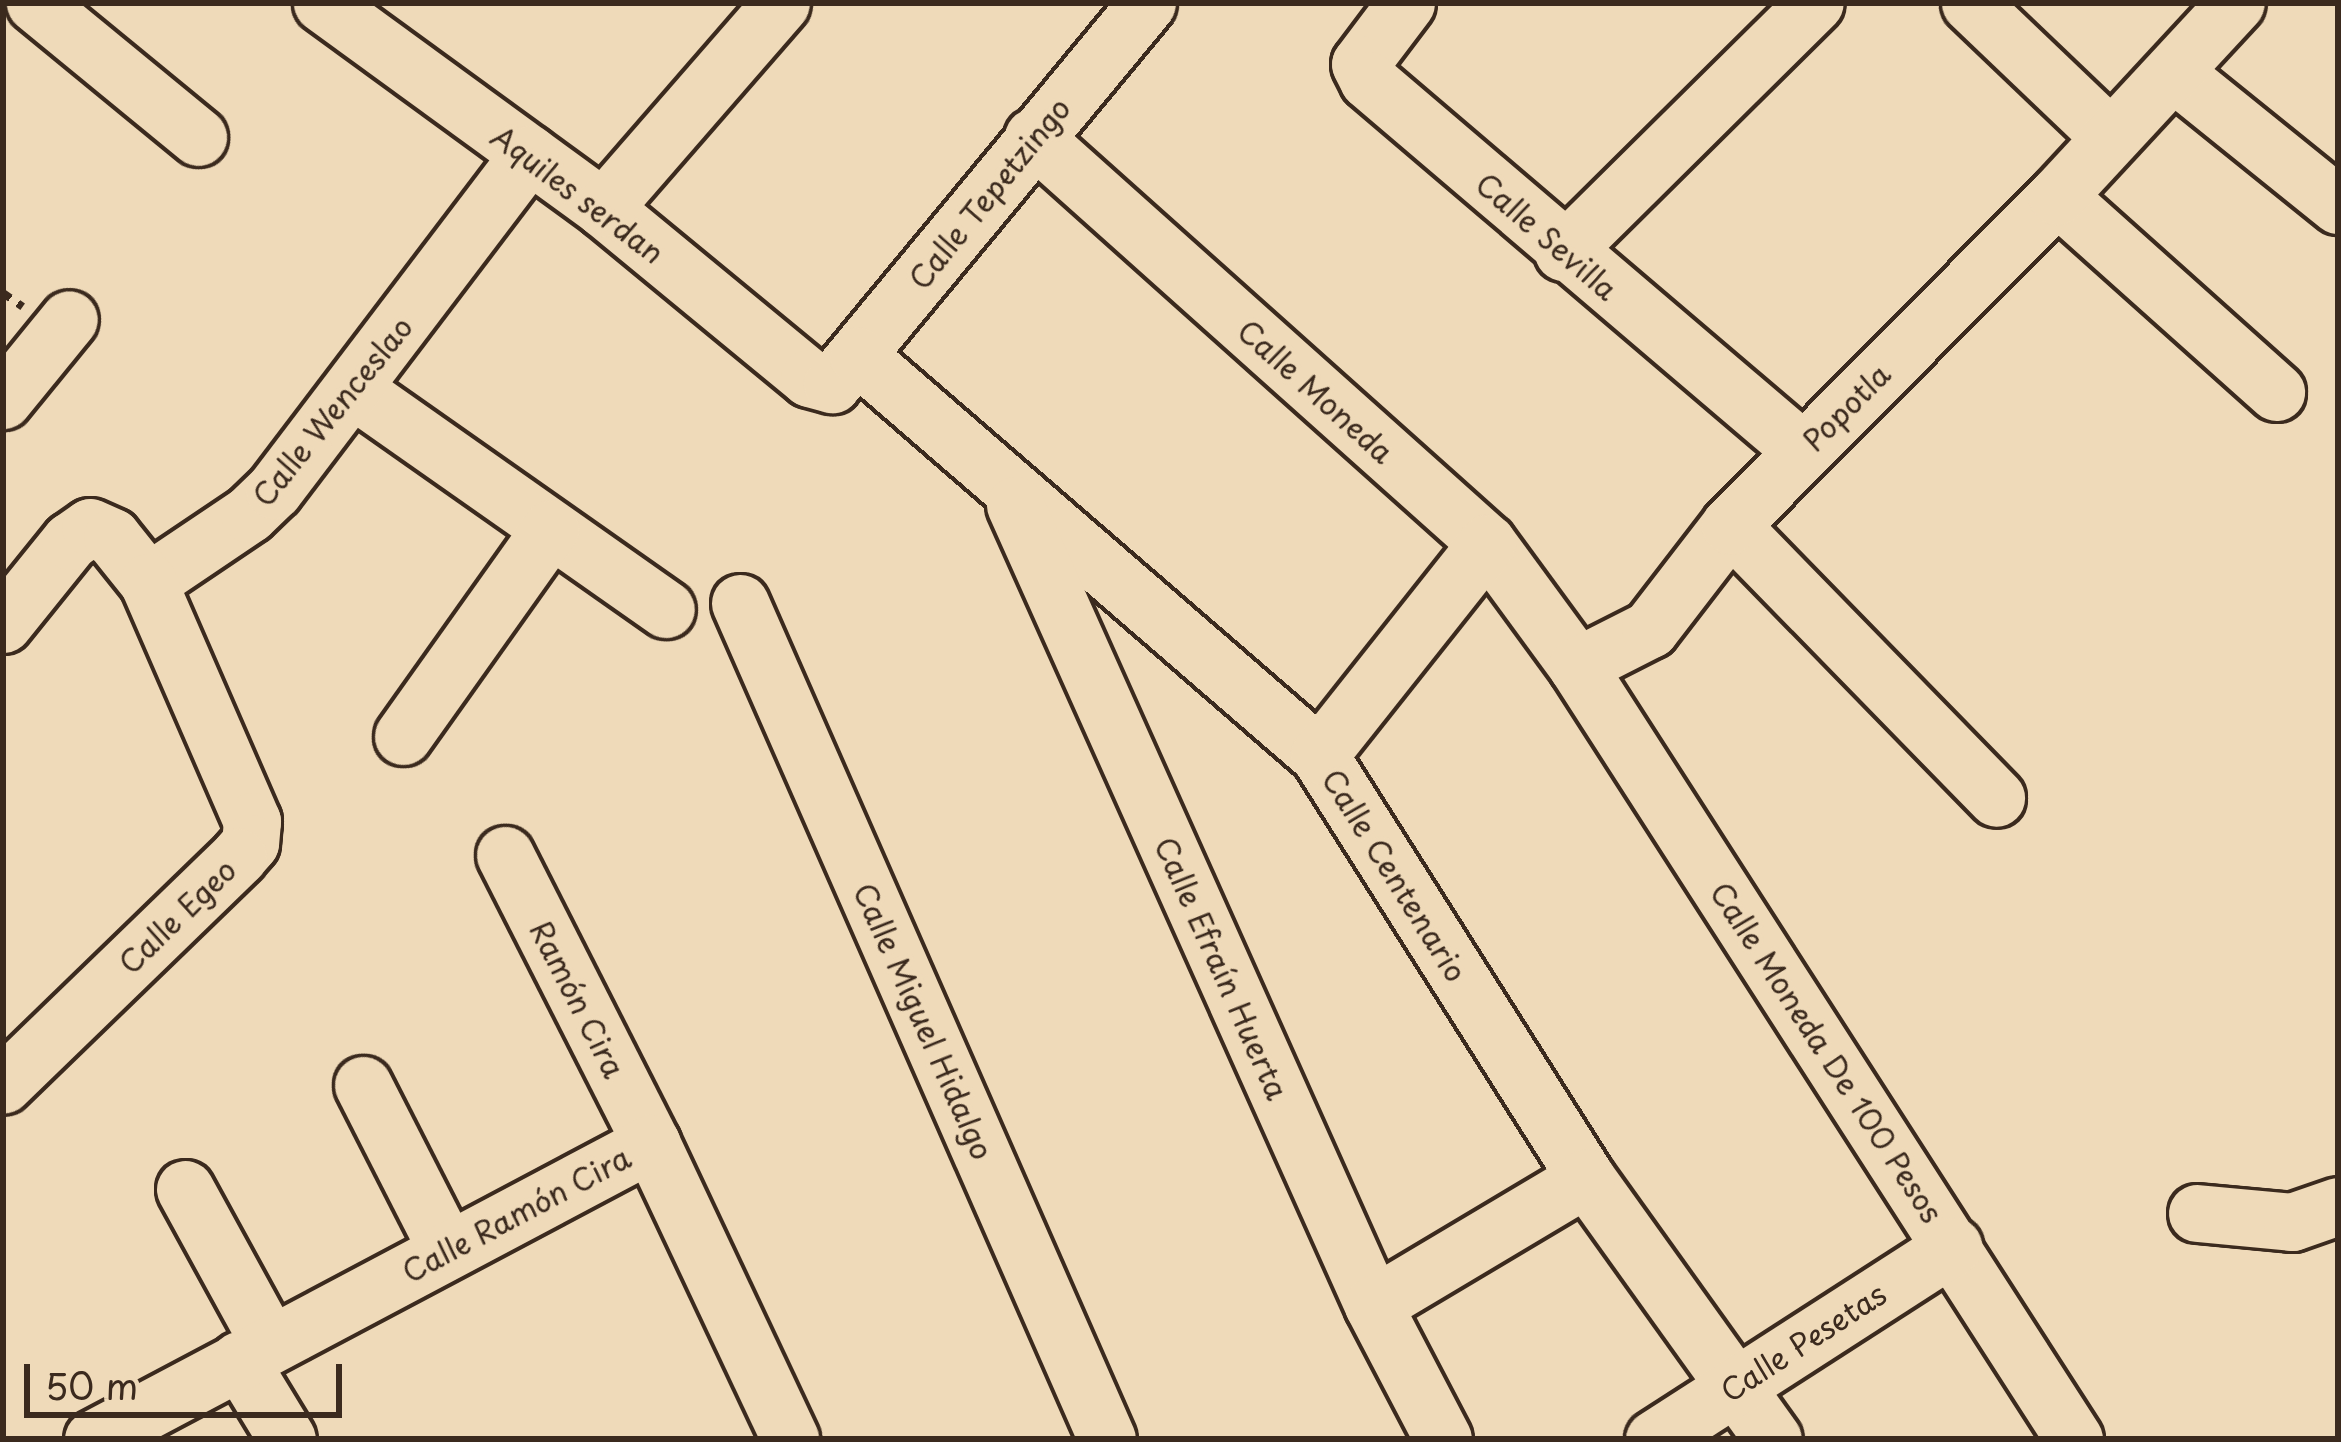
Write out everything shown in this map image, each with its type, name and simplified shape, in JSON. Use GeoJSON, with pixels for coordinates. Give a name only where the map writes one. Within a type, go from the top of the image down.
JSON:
{"type":"FeatureCollection","features":[{"type":"Feature","properties":{"kind":"street"},"geometry":{"type":"LineString","coordinates":[[35,3],[198,137]]}},
{"type":"Feature","properties":{"kind":"street","name":"Aquiles serdan"},"geometry":{"type":"LineString","coordinates":[[322,3],[603,208],[808,378],[845,370]]}},
{"type":"Feature","properties":{"kind":"street"},"geometry":{"type":"LineString","coordinates":[[603,208],[781,3]]}},
{"type":"Feature","properties":{"kind":"street","name":"Calle Tepetzingo"},"geometry":{"type":"LineString","coordinates":[[845,370],[1147,3]]}},
{"type":"Feature","properties":{"kind":"street","name":"Calle Sevilla"},"geometry":{"type":"LineString","coordinates":[[1406,3],[1360,64],[1368,80],[1563,251],[1802,450]]}},
{"type":"Feature","properties":{"kind":"street"},"geometry":{"type":"LineString","coordinates":[[1563,251],[1815,3]]}},
{"type":"Feature","properties":{"kind":"street"},"geometry":{"type":"LineString","coordinates":[[1970,3],[2110,137]]}},
{"type":"Feature","properties":{"kind":"street","name":"Popotla"},"geometry":{"type":"LineString","coordinates":[[1577,666],[1650,629],[1730,525],[2057,196],[2236,3]]}},
{"type":"Feature","properties":{"kind":"street"},"geometry":{"type":"LineString","coordinates":[[2173,72],[2338,205]]}},
{"type":"Feature","properties":{"kind":"street","name":"Calle Moneda"},"geometry":{"type":"LineString","coordinates":[[1033,137],[1487,543],[1577,666]]}},
{"type":"Feature","properties":{"kind":"street","name":"Calle Wenceslao"},"geometry":{"type":"LineString","coordinates":[[148,582],[249,514],[354,390],[529,154]]}},
{"type":"Feature","properties":{"kind":"street"},"geometry":{"type":"LineString","coordinates":[[2057,196],[2276,392]]}},
{"type":"Feature","properties":{"kind":"street"},"geometry":{"type":"LineString","coordinates":[[3,400],[69,319]]}},
{"type":"Feature","properties":{"kind":"street","name":"Calle Centenario"},"geometry":{"type":"LineString","coordinates":[[845,370],[1010,492],[1319,754],[1586,1178],[1773,1439]]}},
{"type":"Feature","properties":{"kind":"street"},"geometry":{"type":"LineString","coordinates":[[354,390],[666,609]]}},
{"type":"Feature","properties":{"kind":"street","name":"Calle Efraín Huerta"},"geometry":{"type":"LineString","coordinates":[[1010,492],[1373,1305],[1443,1439]]}},
{"type":"Feature","properties":{"kind":"street"},"geometry":{"type":"LineString","coordinates":[[1730,525],[1996,798]]}},
{"type":"Feature","properties":{"kind":"street"},"geometry":{"type":"LineString","coordinates":[[3,624],[70,541],[90,526],[112,537],[148,582]]}},
{"type":"Feature","properties":{"kind":"street"},"geometry":{"type":"LineString","coordinates":[[403,736],[550,529]]}},
{"type":"Feature","properties":{"kind":"street"},"geometry":{"type":"LineString","coordinates":[[1319,754],[1487,543]]}},
{"type":"Feature","properties":{"kind":"street","name":"Calle Egeo"},"geometry":{"type":"LineString","coordinates":[[3,1085],[250,843],[252,821],[148,582]]}},
{"type":"Feature","properties":{"kind":"street","name":"Calle Miguel Hidalgo"},"geometry":{"type":"LineString","coordinates":[[740,602],[1107,1439]]}},
{"type":"Feature","properties":{"kind":"street","name":"Calle Moneda De 100 Pesos"},"geometry":{"type":"LineString","coordinates":[[1577,666],[2074,1439]]}},
{"type":"Feature","properties":{"kind":"street","name":"Ramón Cira"},"geometry":{"type":"LineString","coordinates":[[506,855],[651,1143]]}},
{"type":"Feature","properties":{"kind":"street"},"geometry":{"type":"LineString","coordinates":[[363,1085],[447,1250]]}},
{"type":"Feature","properties":{"kind":"street","name":"Calle Ramón Cira"},"geometry":{"type":"LineString","coordinates":[[93,1439],[651,1143],[790,1439]]}},
{"type":"Feature","properties":{"kind":"street"},"geometry":{"type":"LineString","coordinates":[[1373,1305],[1586,1178]]}},
{"type":"Feature","properties":{"kind":"street"},"geometry":{"type":"LineString","coordinates":[[185,1189],[287,1439]]}},
{"type":"Feature","properties":{"kind":"street"},"geometry":{"type":"LineString","coordinates":[[2197,1213],[2292,1222],[2338,1206]]}},
{"type":"Feature","properties":{"kind":"street","name":"Calle Pesetas"},"geometry":{"type":"LineString","coordinates":[[1654,1439],[1953,1246]]}}]}
